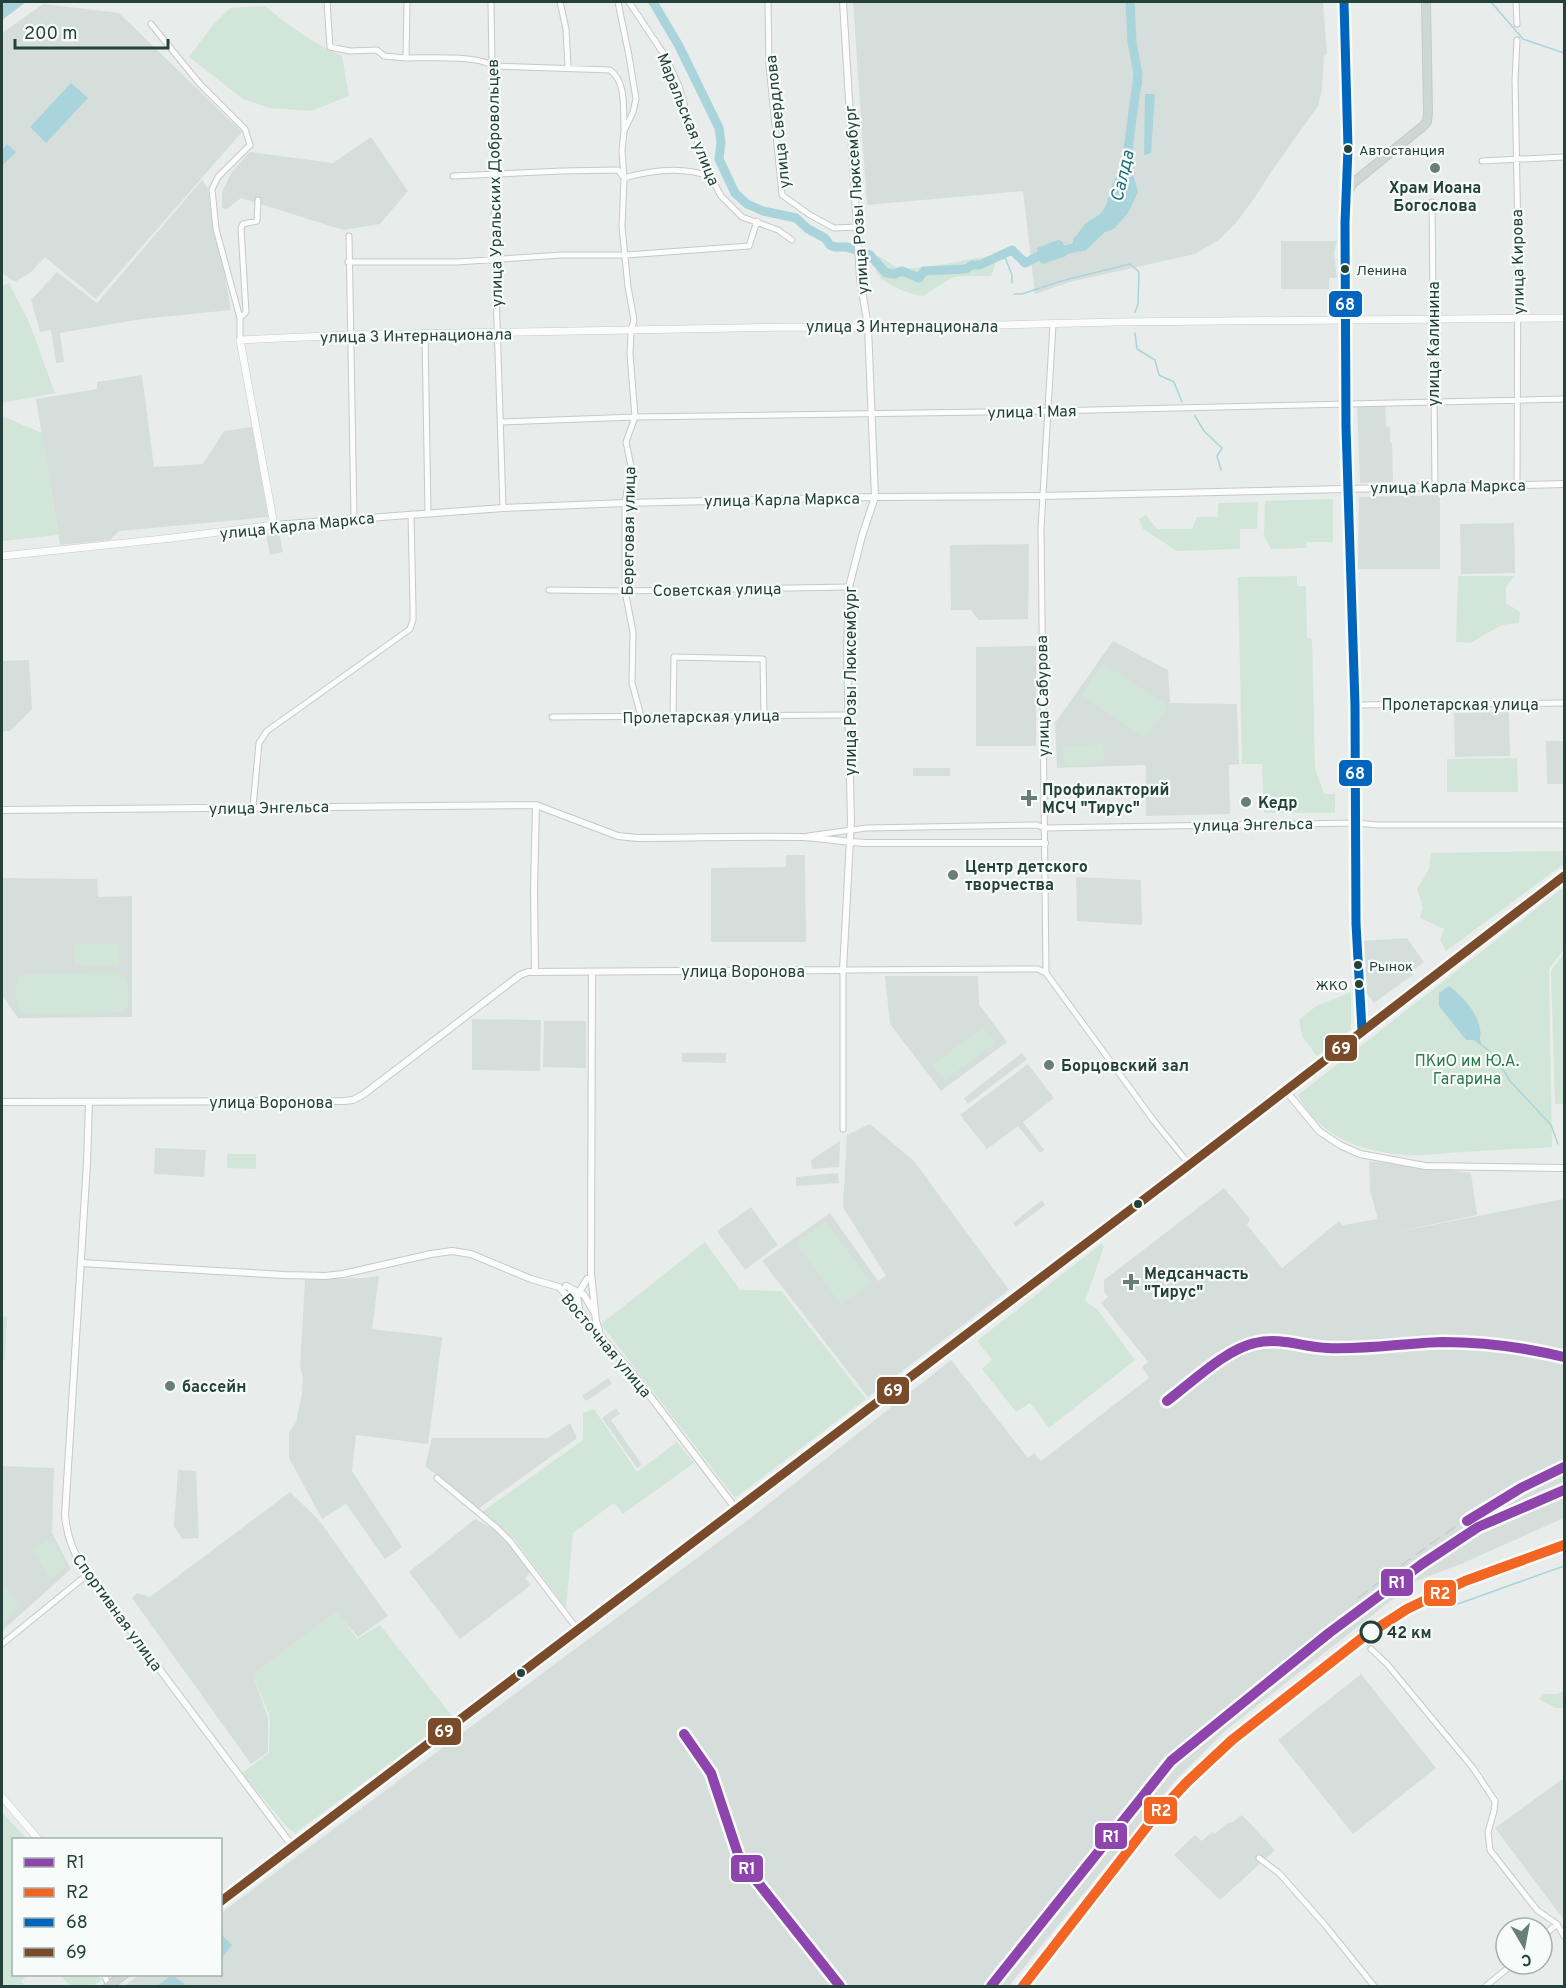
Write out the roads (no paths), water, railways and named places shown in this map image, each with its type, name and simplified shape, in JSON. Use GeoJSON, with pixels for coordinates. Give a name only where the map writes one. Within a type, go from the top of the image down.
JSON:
{"type":"FeatureCollection","features":[{"type":"Feature","properties":{"kind":"main road"},"geometry":{"type":"LineString","coordinates":[[222,1900],[1286,1091],[1362,1030],[1356,924],[1355,705],[1346,404],[1345,223],[1347,193],[1353,183],[1427,122],[1426,2]]}},
{"type":"Feature","properties":{"kind":"main road","name":"улица 3 Интернационала"},"geometry":{"type":"LineString","coordinates":[[240,340],[350,335],[1564,318]]}},
{"type":"Feature","properties":{"kind":"main road"},"geometry":{"type":"LineString","coordinates":[[240,340],[274,525]]}},
{"type":"Feature","properties":{"kind":"main road","name":"улица Карла Маркса"},"geometry":{"type":"LineString","coordinates":[[2,556],[274,525]]}},
{"type":"Feature","properties":{"kind":"main road"},"geometry":{"type":"LineString","coordinates":[[2,1797],[38,1838]]}},
{"type":"Feature","properties":{"kind":"main road"},"geometry":{"type":"LineString","coordinates":[[108,1986],[122,1976]]}},
{"type":"Feature","properties":{"kind":"street"},"geometry":{"type":"LineString","coordinates":[[327,2],[330,47],[350,51],[377,50],[384,56],[406,58],[487,61],[493,66],[568,67],[567,29],[560,2]]}},
{"type":"Feature","properties":{"kind":"street"},"geometry":{"type":"LineString","coordinates":[[406,58],[407,2]]}},
{"type":"Feature","properties":{"kind":"street","name":"улица Уральских Добровольцев"},"geometry":{"type":"LineString","coordinates":[[491,2],[495,259],[503,508]]}},
{"type":"Feature","properties":{"kind":"street","name":"Береговая улица"},"geometry":{"type":"LineString","coordinates":[[618,2],[630,56],[636,99],[624,132]]}},
{"type":"Feature","properties":{"kind":"street","name":"Маральская улица"},"geometry":{"type":"LineString","coordinates":[[629,2],[665,56],[679,86],[711,177],[721,196],[742,217],[778,230],[792,240]]}},
{"type":"Feature","properties":{"kind":"street","name":"улица Свердлова"},"geometry":{"type":"LineString","coordinates":[[768,2],[769,65],[782,195],[810,215],[834,228],[857,227]]}},
{"type":"Feature","properties":{"kind":"street","name":"улица Розы Люксембург"},"geometry":{"type":"LineString","coordinates":[[843,2],[860,278],[868,327],[875,497],[849,586],[847,653],[851,829],[843,970]]}},
{"type":"Feature","properties":{"kind":"street"},"geometry":{"type":"LineString","coordinates":[[1344,2],[1347,193]]}},
{"type":"Feature","properties":{"kind":"street"},"geometry":{"type":"LineString","coordinates":[[1516,2],[1517,24]]}},
{"type":"Feature","properties":{"kind":"street"},"geometry":{"type":"LineString","coordinates":[[151,24],[199,83],[245,129],[250,145],[219,177],[212,189],[216,229],[240,318],[240,340]]}},
{"type":"Feature","properties":{"kind":"street","name":"улица Кирова"},"geometry":{"type":"LineString","coordinates":[[1517,40],[1515,159],[1518,320],[1517,484]]}},
{"type":"Feature","properties":{"kind":"street","name":"Береговая улица"},"geometry":{"type":"LineString","coordinates":[[568,67],[610,70],[617,74],[622,87],[624,132],[622,227],[634,320],[631,331],[631,392],[635,417],[626,442],[631,466],[625,503],[625,591],[633,632],[632,683],[640,716]]}},
{"type":"Feature","properties":{"kind":"street"},"geometry":{"type":"LineString","coordinates":[[1482,161],[1564,157]]}},
{"type":"Feature","properties":{"kind":"street"},"geometry":{"type":"LineString","coordinates":[[453,176],[618,170],[624,178],[646,172],[684,171],[696,171],[711,177]]}},
{"type":"Feature","properties":{"kind":"street"},"geometry":{"type":"LineString","coordinates":[[240,318],[246,312],[241,228],[243,224],[257,221],[258,200]]}},
{"type":"Feature","properties":{"kind":"street","name":"улица Калинина"},"geometry":{"type":"LineString","coordinates":[[1432,202],[1435,486]]}},
{"type":"Feature","properties":{"kind":"street"},"geometry":{"type":"LineString","coordinates":[[348,262],[457,262],[562,255],[626,255],[749,246],[757,221]]}},
{"type":"Feature","properties":{"kind":"street"},"geometry":{"type":"LineString","coordinates":[[349,236],[354,518]]}},
{"type":"Feature","properties":{"kind":"street","name":"улица Сабурова"},"geometry":{"type":"LineString","coordinates":[[1046,973],[1041,640],[1042,496],[1053,324]]}},
{"type":"Feature","properties":{"kind":"street"},"geometry":{"type":"LineString","coordinates":[[425,334],[429,513]]}},
{"type":"Feature","properties":{"kind":"street","name":"улица 1 Мая"},"geometry":{"type":"LineString","coordinates":[[500,422],[635,417],[1047,411],[1564,399]]}},
{"type":"Feature","properties":{"kind":"street","name":"улица Карла Маркса"},"geometry":{"type":"LineString","coordinates":[[274,525],[503,508],[625,503],[1564,484]]}},
{"type":"Feature","properties":{"kind":"street"},"geometry":{"type":"LineString","coordinates":[[253,807],[260,743],[267,731],[410,629],[413,620],[411,514]]}},
{"type":"Feature","properties":{"kind":"street","name":"Советская улица"},"geometry":{"type":"LineString","coordinates":[[549,590],[625,591],[849,586]]}},
{"type":"Feature","properties":{"kind":"street"},"geometry":{"type":"LineString","coordinates":[[673,716],[674,657],[763,659],[764,715]]}},
{"type":"Feature","properties":{"kind":"street","name":"Пролетарская улица"},"geometry":{"type":"LineString","coordinates":[[1355,705],[1564,703]]}},
{"type":"Feature","properties":{"kind":"street","name":"Пролетарская улица"},"geometry":{"type":"LineString","coordinates":[[552,717],[849,715]]}},
{"type":"Feature","properties":{"kind":"street"},"geometry":{"type":"LineString","coordinates":[[535,971],[536,805]]}},
{"type":"Feature","properties":{"kind":"street","name":"улица Энгельса"},"geometry":{"type":"LineString","coordinates":[[2,810],[536,805],[618,836],[638,838],[799,837],[839,839],[850,842],[1045,843]]}},
{"type":"Feature","properties":{"kind":"street","name":"улица Энгельса"},"geometry":{"type":"LineString","coordinates":[[799,837],[851,829],[980,825],[1037,825],[1044,828],[1356,823],[1564,825]]}},
{"type":"Feature","properties":{"kind":"street"},"geometry":{"type":"LineString","coordinates":[[1362,1030],[1564,876]]}},
{"type":"Feature","properties":{"kind":"street"},"geometry":{"type":"LineString","coordinates":[[843,1129],[843,970],[1038,969],[1046,973],[1154,1121],[1184,1158],[1191,1163]]}},
{"type":"Feature","properties":{"kind":"street","name":"улица Воронова"},"geometry":{"type":"LineString","coordinates":[[2,1102],[292,1103],[353,1100],[520,975],[535,971],[843,970]]}},
{"type":"Feature","properties":{"kind":"street","name":"Восточная улица"},"geometry":{"type":"LineString","coordinates":[[592,972],[589,1276],[594,1285],[596,1318]]}},
{"type":"Feature","properties":{"kind":"street"},"geometry":{"type":"LineString","coordinates":[[1286,1091],[1319,1131],[1340,1145],[1360,1154],[1425,1166],[1564,1168]]}},
{"type":"Feature","properties":{"kind":"street","name":"Спортивная улица"},"geometry":{"type":"LineString","coordinates":[[89,1102],[65,1515],[67,1533],[72,1548],[88,1574],[293,1847]]}},
{"type":"Feature","properties":{"kind":"street","name":"Восточная улица"},"geometry":{"type":"LineString","coordinates":[[81,1263],[325,1276],[452,1251],[471,1254],[531,1279],[562,1287],[736,1509]]}},
{"type":"Feature","properties":{"kind":"street"},"geometry":{"type":"LineString","coordinates":[[562,1287],[589,1276]]}},
{"type":"Feature","properties":{"kind":"street"},"geometry":{"type":"LineString","coordinates":[[588,1299],[574,1301],[589,1276]]}},
{"type":"Feature","properties":{"kind":"street"},"geometry":{"type":"LineString","coordinates":[[588,1299],[594,1285]]}},
{"type":"Feature","properties":{"kind":"street"},"geometry":{"type":"LineString","coordinates":[[562,1287],[578,1291],[588,1299],[602,1336]]}},
{"type":"Feature","properties":{"kind":"street"},"geometry":{"type":"LineString","coordinates":[[437,1478],[510,1541],[578,1630]]}},
{"type":"Feature","properties":{"kind":"street"},"geometry":{"type":"LineString","coordinates":[[2,1644],[88,1574]]}},
{"type":"Feature","properties":{"kind":"street"},"geometry":{"type":"LineString","coordinates":[[1371,1649],[1393,1671],[1473,1768],[1495,1801],[1488,1832],[1490,1851],[1537,1910],[1557,1924],[1564,1936]]}},
{"type":"Feature","properties":{"kind":"street"},"geometry":{"type":"LineString","coordinates":[[1259,1858],[1279,1873],[1374,1986]]}},
{"type":"Feature","properties":{"kind":"street"},"geometry":{"type":"LineString","coordinates":[[1486,1986],[1498,1976]]}},
{"type":"Feature","properties":{"kind":"water"},"geometry":{"type":"Polygon","coordinates":[[[2,2],[26,2],[2,20],[2,2]]]}},
{"type":"Feature","properties":{"kind":"water"},"geometry":{"type":"Polygon","coordinates":[[[1138,74],[1142,77],[1142,85],[1134,105],[1134,80],[1138,74]]]}},
{"type":"Feature","properties":{"kind":"water"},"geometry":{"type":"Polygon","coordinates":[[[71,83],[88,98],[46,143],[30,127],[71,83]]]}},
{"type":"Feature","properties":{"kind":"water"},"geometry":{"type":"Polygon","coordinates":[[[1145,94],[1155,94],[1151,153],[1144,155],[1145,94]]]}},
{"type":"Feature","properties":{"kind":"water"},"geometry":{"type":"Polygon","coordinates":[[[7,144],[16,152],[2,166],[2,150],[7,144]]]}},
{"type":"Feature","properties":{"kind":"water"},"geometry":{"type":"Polygon","coordinates":[[[1126,170],[1132,171],[1138,192],[1128,213],[1114,229],[1105,232],[1086,250],[1080,252],[1074,248],[1073,239],[1085,224],[1105,208],[1116,178],[1126,170]]]}},
{"type":"Feature","properties":{"kind":"water"},"geometry":{"type":"Polygon","coordinates":[[[1058,240],[1062,241],[1068,253],[1066,256],[1043,264],[1040,262],[1037,248],[1058,240]]]}},
{"type":"Feature","properties":{"kind":"water"},"geometry":{"type":"Polygon","coordinates":[[[1449,986],[1464,999],[1476,1016],[1483,1047],[1474,1040],[1466,1040],[1439,1006],[1439,993],[1449,986]]]}},
{"type":"Feature","properties":{"kind":"water"},"geometry":{"type":"Polygon","coordinates":[[[222,1935],[232,1945],[222,1958],[222,1935]]]}},
{"type":"Feature","properties":{"kind":"water"},"geometry":{"type":"Polygon","coordinates":[[[169,1977],[175,1977],[185,1984],[184,1986],[157,1986],[169,1977]]]}},
{"type":"Feature","properties":{"kind":"waterway","name":"Салда"},"geometry":{"type":"LineString","coordinates":[[653,2],[679,46],[719,128],[721,142],[719,159],[735,193],[747,204],[763,211],[796,218],[808,229],[825,238],[830,245],[847,247],[870,255],[886,273],[895,274],[902,271],[919,278],[924,271],[966,269],[1012,250],[1025,263],[1039,256],[1074,248],[1082,241]]}},
{"type":"Feature","properties":{"kind":"waterway","name":"Салда"},"geometry":{"type":"LineString","coordinates":[[1124,180],[1138,74],[1132,42],[1130,2]]}},
{"type":"Feature","properties":{"kind":"waterway"},"geometry":{"type":"LineString","coordinates":[[1491,2],[1523,39],[1564,53]]}},
{"type":"Feature","properties":{"kind":"waterway"},"geometry":{"type":"LineString","coordinates":[[1004,255],[1012,275],[1012,283]]}},
{"type":"Feature","properties":{"kind":"waterway"},"geometry":{"type":"LineString","coordinates":[[1014,294],[1022,294],[1061,281],[1130,264],[1139,272],[1138,304],[1135,312]]}},
{"type":"Feature","properties":{"kind":"waterway"},"geometry":{"type":"LineString","coordinates":[[1135,333],[1137,349],[1155,360],[1159,375],[1174,382],[1182,402]]}},
{"type":"Feature","properties":{"kind":"waterway"},"geometry":{"type":"LineString","coordinates":[[1195,416],[1204,431],[1222,448],[1217,456],[1221,470]]}},
{"type":"Feature","properties":{"kind":"waterway"},"geometry":{"type":"LineString","coordinates":[[1483,1046],[1495,1056],[1510,1081],[1551,1125],[1558,1144]]}},
{"type":"Feature","properties":{"kind":"waterway"},"geometry":{"type":"LineString","coordinates":[[1455,1605],[1564,1566]]}},
{"type":"Feature","properties":{"kind":"railway"},"geometry":{"type":"LineString","coordinates":[[1167,1401],[1232,1352],[1264,1341],[1342,1348],[1442,1342],[1473,1343],[1518,1348],[1564,1357]]}},
{"type":"Feature","properties":{"kind":"railway"},"geometry":{"type":"LineString","coordinates":[[1358,1598],[1432,1543],[1483,1509],[1509,1493],[1564,1467]]}},
{"type":"Feature","properties":{"kind":"railway"},"geometry":{"type":"LineString","coordinates":[[991,1986],[1171,1761],[1329,1633],[1422,1564],[1478,1527],[1564,1490]]}},
{"type":"Feature","properties":{"kind":"railway"},"geometry":{"type":"LineString","coordinates":[[684,1734],[711,1773],[740,1860],[840,1986]]}},
{"type":"Feature","properties":{"kind":"place","name":"Автостанция"},"geometry":{"type":"Point","coordinates":[1348,149]}},
{"type":"Feature","properties":{"kind":"place","name":"Храм Иоана Богослова"},"geometry":{"type":"Point","coordinates":[1435,168]}},
{"type":"Feature","properties":{"kind":"place","name":"Ленина"},"geometry":{"type":"Point","coordinates":[1345,269]}},
{"type":"Feature","properties":{"kind":"place","name":"Профилакторий МСЧ \"Тирус\""},"geometry":{"type":"Point","coordinates":[1029,798]}},
{"type":"Feature","properties":{"kind":"place","name":"Кедр"},"geometry":{"type":"Point","coordinates":[1246,802]}},
{"type":"Feature","properties":{"kind":"place","name":"Центр детского творчества"},"geometry":{"type":"Point","coordinates":[953,875]}},
{"type":"Feature","properties":{"kind":"place","name":"Рынок"},"geometry":{"type":"Point","coordinates":[1358,965]}},
{"type":"Feature","properties":{"kind":"place","name":"ЖКО"},"geometry":{"type":"Point","coordinates":[1359,984]}},
{"type":"Feature","properties":{"kind":"place","name":"Борцовский зал"},"geometry":{"type":"Point","coordinates":[1049,1065]}},
{"type":"Feature","properties":{"kind":"place","name":"Медсанчасть \"Тирус\""},"geometry":{"type":"Point","coordinates":[1131,1282]}},
{"type":"Feature","properties":{"kind":"place","name":"бассейн"},"geometry":{"type":"Point","coordinates":[170,1386]}},
{"type":"Feature","properties":{"kind":"place","name":"42 км"},"geometry":{"type":"Point","coordinates":[1371,1632]}},
{"type":"Feature","properties":{"kind":"park label","name":"ПКиО им Ю.А. Гагарина"},"geometry":{"type":"Point","coordinates":[1467,1069]}}]}
